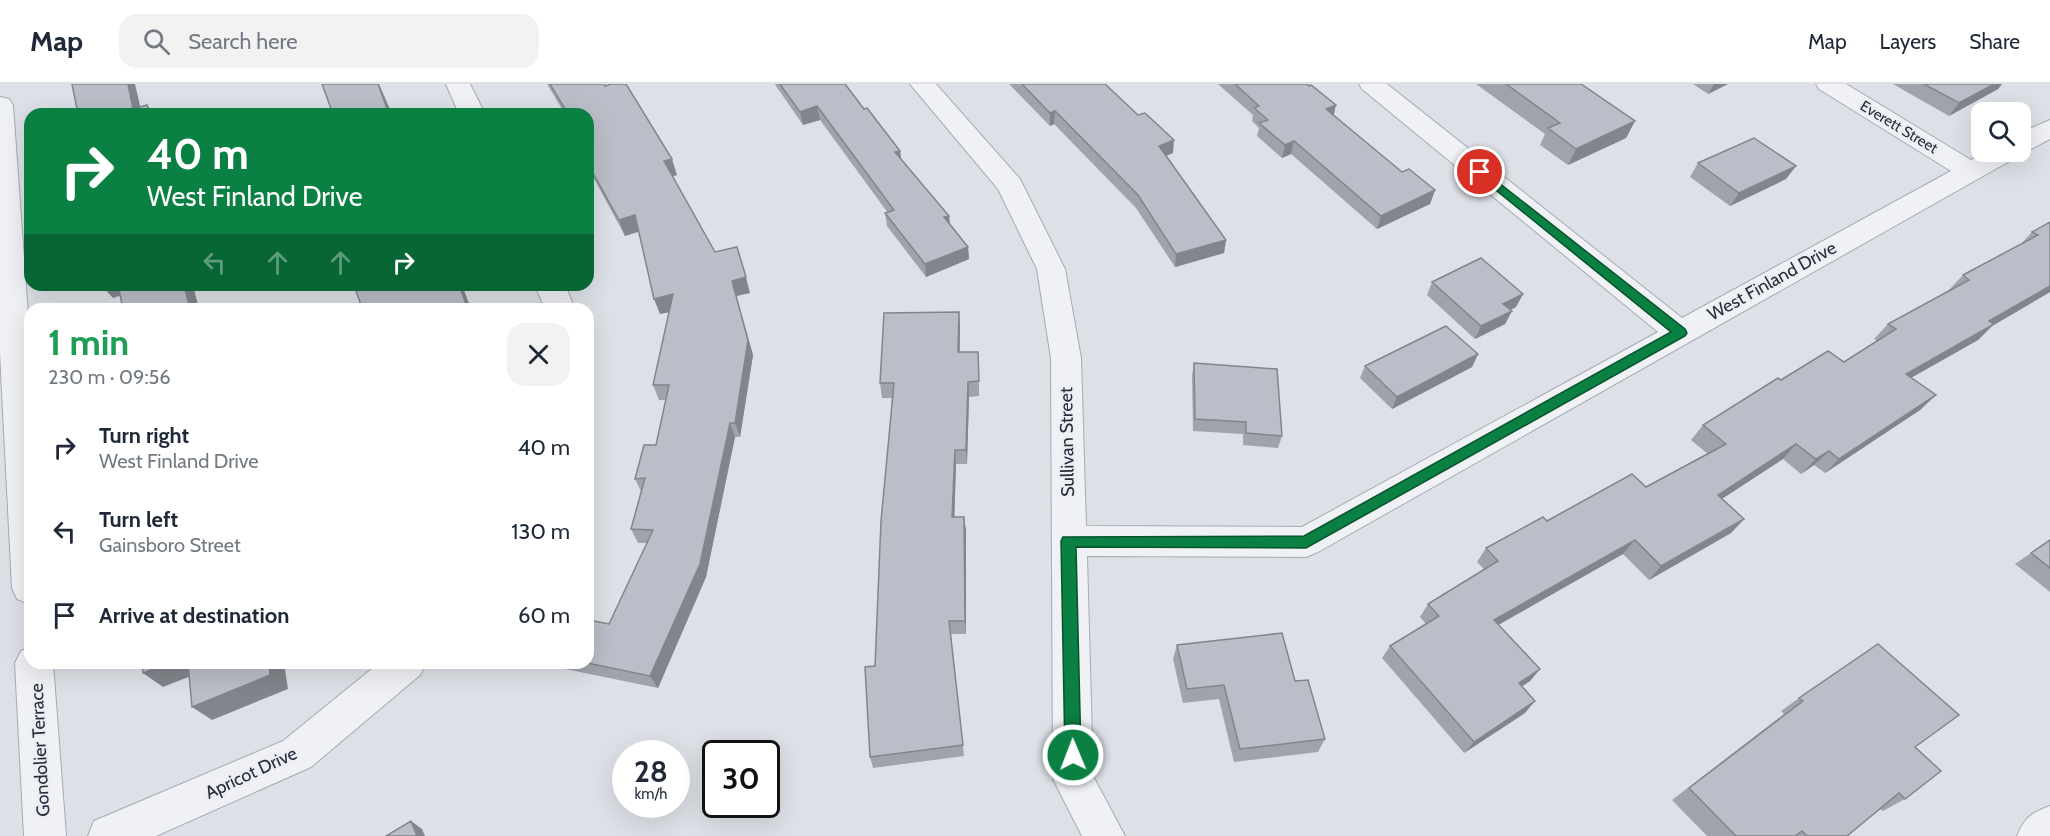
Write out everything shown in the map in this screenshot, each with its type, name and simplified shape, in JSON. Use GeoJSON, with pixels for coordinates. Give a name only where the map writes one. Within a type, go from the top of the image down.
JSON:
{"type":"FeatureCollection","features":[{"type":"Feature","properties":{"kind":"street"},"geometry":{"type":"LineString","coordinates":[[458,84],[469,108]]}},
{"type":"Feature","properties":{"kind":"street","name":"Sullivan Street"},"geometry":{"type":"LineString","coordinates":[[922,84],[1010,185],[1051,269],[1066,358],[1073,779],[1104,836]]}},
{"type":"Feature","properties":{"kind":"street"},"geometry":{"type":"LineString","coordinates":[[1371,84],[1680,333]]}},
{"type":"Feature","properties":{"kind":"street","name":"Everett Street"},"geometry":{"type":"LineString","coordinates":[[1828,84],[1970,171]]}},
{"type":"Feature","properties":{"kind":"street"},"geometry":{"type":"LineString","coordinates":[[0,105],[24,491]]}},
{"type":"Feature","properties":{"kind":"street"},"geometry":{"type":"LineString","coordinates":[[2031,138],[2050,128]]}},
{"type":"Feature","properties":{"kind":"street","name":"West Finland Drive"},"geometry":{"type":"LineString","coordinates":[[1068,541],[1306,542],[1987,162]]}},
{"type":"Feature","properties":{"kind":"street","name":"Gondolier Terrace"},"geometry":{"type":"LineString","coordinates":[[34,669],[45,836]]}},
{"type":"Feature","properties":{"kind":"street","name":"Apricot Drive"},"geometry":{"type":"LineString","coordinates":[[109,836],[297,754],[400,669]]}},
{"type":"Feature","properties":{"kind":"street"},"geometry":{"type":"LineString","coordinates":[[2038,836],[2050,826]]}},
{"type":"Feature","properties":{"kind":"building"},"geometry":{"type":"Polygon","coordinates":[[[72,84],[128,84],[133,108],[77,108],[72,84]]]}},
{"type":"Feature","properties":{"kind":"building"},"geometry":{"type":"Polygon","coordinates":[[[322,84],[378,84],[387,108],[331,108],[322,84]]]}},
{"type":"Feature","properties":{"kind":"building"},"geometry":{"type":"Polygon","coordinates":[[[550,84],[604,84],[605,86],[626,84],[672,159],[664,161],[715,252],[737,247],[746,277],[732,281],[748,340],[735,423],[730,423],[700,564],[650,676],[594,664],[594,621],[609,624],[653,530],[631,529],[645,478],[635,479],[644,445],[656,445],[669,385],[653,385],[673,294],[654,299],[635,215],[619,220],[594,175],[594,108],[564,108],[550,84]]]}},
{"type":"Feature","properties":{"kind":"building"},"geometry":{"type":"Polygon","coordinates":[[[780,84],[845,84],[900,151],[895,152],[949,216],[944,217],[968,247],[925,264],[885,213],[894,210],[817,106],[800,112],[780,84]]]}},
{"type":"Feature","properties":{"kind":"building"},"geometry":{"type":"Polygon","coordinates":[[[1022,84],[1105,84],[1138,115],[1145,113],[1174,140],[1159,146],[1226,240],[1176,254],[1138,195],[1055,111],[1050,113],[1022,84]]]}},
{"type":"Feature","properties":{"kind":"building"},"geometry":{"type":"Polygon","coordinates":[[[1235,84],[1311,85],[1336,105],[1326,109],[1402,172],[1409,169],[1435,190],[1381,216],[1294,141],[1285,145],[1259,123],[1268,120],[1254,108],[1259,106],[1235,84]]]}},
{"type":"Feature","properties":{"kind":"building"},"geometry":{"type":"Polygon","coordinates":[[[1506,84],[1581,84],[1635,121],[1576,149],[1548,128],[1560,123],[1506,84]]]}},
{"type":"Feature","properties":{"kind":"building"},"geometry":{"type":"Polygon","coordinates":[[[1924,84],[1994,84],[1959,103],[1924,84]]]}},
{"type":"Feature","properties":{"kind":"building"},"geometry":{"type":"Polygon","coordinates":[[[1754,138],[1796,166],[1739,193],[1698,163],[1754,138]]]}},
{"type":"Feature","properties":{"kind":"building"},"geometry":{"type":"Polygon","coordinates":[[[2050,222],[2050,286],[1989,321],[1994,324],[1906,374],[1936,395],[1839,459],[1829,451],[1816,459],[1796,444],[1718,495],[1744,519],[1661,566],[1635,540],[1494,620],[1540,669],[1519,683],[1535,701],[1474,742],[1390,646],[1439,616],[1428,604],[1498,561],[1486,548],[1543,517],[1547,521],[1632,474],[1646,487],[1726,444],[1703,425],[1778,378],[1781,380],[1828,351],[1844,362],[1896,329],[1888,324],[1969,280],[1963,275],[2038,235],[2032,232],[2050,222]]]}},
{"type":"Feature","properties":{"kind":"building"},"geometry":{"type":"Polygon","coordinates":[[[1481,258],[1523,294],[1503,304],[1512,311],[1481,326],[1432,282],[1481,258]]]}},
{"type":"Feature","properties":{"kind":"building"},"geometry":{"type":"Polygon","coordinates":[[[119,291],[186,291],[188,303],[122,303],[119,291]]]}},
{"type":"Feature","properties":{"kind":"building"},"geometry":{"type":"Polygon","coordinates":[[[356,291],[461,291],[466,303],[360,303],[356,291]]]}},
{"type":"Feature","properties":{"kind":"building"},"geometry":{"type":"Polygon","coordinates":[[[959,312],[958,352],[978,352],[979,381],[968,382],[966,450],[955,450],[952,517],[964,517],[965,621],[949,621],[963,745],[870,757],[865,667],[875,666],[881,521],[894,383],[880,383],[884,313],[959,312]]]}},
{"type":"Feature","properties":{"kind":"building"},"geometry":{"type":"Polygon","coordinates":[[[1446,326],[1478,354],[1397,397],[1365,366],[1446,326]]]}},
{"type":"Feature","properties":{"kind":"building"},"geometry":{"type":"Polygon","coordinates":[[[1194,363],[1277,369],[1282,436],[1246,433],[1246,422],[1195,419],[1194,363]]]}},
{"type":"Feature","properties":{"kind":"building"},"geometry":{"type":"Polygon","coordinates":[[[2050,540],[2050,568],[2031,553],[2050,540]]]}},
{"type":"Feature","properties":{"kind":"building"},"geometry":{"type":"Polygon","coordinates":[[[1282,633],[1295,681],[1308,680],[1325,739],[1240,749],[1224,685],[1187,689],[1177,645],[1282,633]]]}},
{"type":"Feature","properties":{"kind":"building"},"geometry":{"type":"Polygon","coordinates":[[[1878,644],[1959,715],[1915,747],[1941,771],[1905,799],[1899,793],[1847,836],[1807,836],[1802,831],[1795,836],[1736,836],[1689,788],[1803,701],[1799,698],[1878,644]]]}},
{"type":"Feature","properties":{"kind":"building"},"geometry":{"type":"Polygon","coordinates":[[[189,669],[270,669],[270,675],[192,707],[189,669]]]}},
{"type":"Feature","properties":{"kind":"building"},"geometry":{"type":"Polygon","coordinates":[[[411,821],[417,836],[386,836],[411,821]]]}},
{"type":"Feature","properties":{"kind":"route"},"geometry":{"type":"LineString","coordinates":[[1073,755],[1068,541],[1306,542],[1680,333],[1480,172]]}}]}
